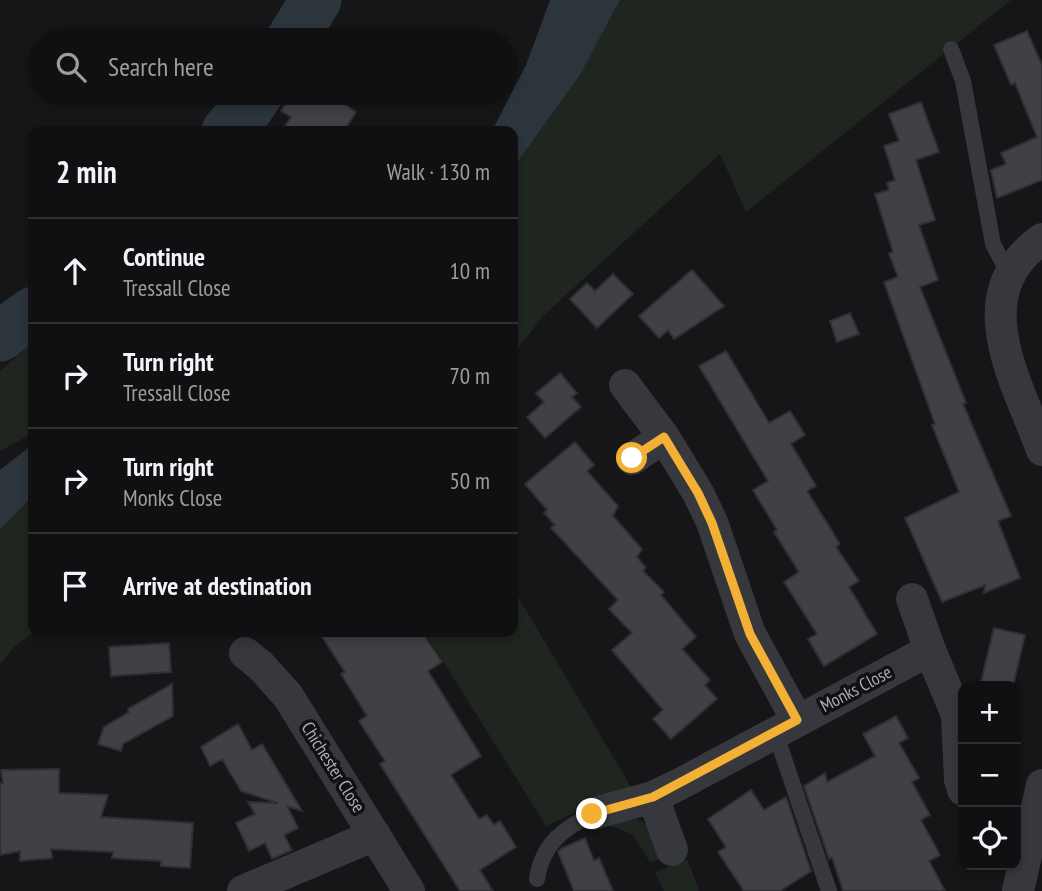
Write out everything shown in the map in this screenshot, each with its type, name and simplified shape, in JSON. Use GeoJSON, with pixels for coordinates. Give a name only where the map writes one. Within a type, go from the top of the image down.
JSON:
{"type":"FeatureCollection","features":[{"type":"Feature","properties":{"kind":"street"},"geometry":{"type":"LineString","coordinates":[[1042,239],[1019,260],[1003,290],[999,311],[1005,352],[1042,450]]}},
{"type":"Feature","properties":{"kind":"street"},"geometry":{"type":"LineString","coordinates":[[625,385],[664,437],[698,493],[712,523],[750,634],[786,726]]}},
{"type":"Feature","properties":{"kind":"street"},"geometry":{"type":"LineString","coordinates":[[632,458],[664,437]]}},
{"type":"Feature","properties":{"kind":"street"},"geometry":{"type":"LineString","coordinates":[[912,599],[957,715],[958,744]]}},
{"type":"Feature","properties":{"kind":"street","name":"Monks Close"},"geometry":{"type":"LineString","coordinates":[[592,814],[653,797],[930,650]]}},
{"type":"Feature","properties":{"kind":"street","name":"Chichester Close"},"geometry":{"type":"LineString","coordinates":[[245,653],[261,666],[288,696],[409,891]]}},
{"type":"Feature","properties":{"kind":"street"},"geometry":{"type":"LineString","coordinates":[[653,797],[672,850]]}},
{"type":"Feature","properties":{"kind":"street"},"geometry":{"type":"LineString","coordinates":[[1018,891],[1033,812]]}},
{"type":"Feature","properties":{"kind":"street"},"geometry":{"type":"LineString","coordinates":[[243,891],[376,835]]}},
{"type":"Feature","properties":{"kind":"lane"},"geometry":{"type":"LineString","coordinates":[[951,48],[963,81],[993,244],[1010,276]]}},
{"type":"Feature","properties":{"kind":"lane"},"geometry":{"type":"LineString","coordinates":[[786,726],[829,891]]}},
{"type":"Feature","properties":{"kind":"lane"},"geometry":{"type":"LineString","coordinates":[[537,879],[540,863],[561,831],[592,814]]}},
{"type":"Feature","properties":{"kind":"shaded area"},"geometry":{"type":"Polygon","coordinates":[[[550,0],[620,0],[580,75],[518,161],[518,126],[495,126],[505,105],[518,105],[518,81],[550,0]]]}},
{"type":"Feature","properties":{"kind":"shaded area"},"geometry":{"type":"Polygon","coordinates":[[[620,0],[1011,0],[746,212],[720,154],[543,316],[518,348],[518,161],[580,75],[620,0]]]}},
{"type":"Feature","properties":{"kind":"shaded area"},"geometry":{"type":"Polygon","coordinates":[[[28,346],[28,436],[0,451],[0,371],[28,346]]]}},
{"type":"Feature","properties":{"kind":"shaded area"},"geometry":{"type":"Polygon","coordinates":[[[28,448],[28,501],[0,529],[0,470],[28,448]]]}},
{"type":"Feature","properties":{"kind":"shaded area"},"geometry":{"type":"Polygon","coordinates":[[[28,501],[28,636],[14,647],[0,664],[0,529],[28,501]]]}},
{"type":"Feature","properties":{"kind":"shaded area"},"geometry":{"type":"Polygon","coordinates":[[[518,596],[631,787],[546,826],[428,637],[518,637],[518,596]]]}},
{"type":"Feature","properties":{"kind":"shaded area"},"geometry":{"type":"Polygon","coordinates":[[[633,817],[646,824],[662,858],[650,862],[632,834],[607,824],[633,817]]]}},
{"type":"Feature","properties":{"kind":"shaded area"},"geometry":{"type":"Polygon","coordinates":[[[688,860],[699,891],[664,891],[655,872],[688,860]]]}},
{"type":"Feature","properties":{"kind":"building"},"geometry":{"type":"Polygon","coordinates":[[[1027,31],[1042,65],[1042,180],[997,198],[991,170],[1006,164],[1001,153],[1037,137],[1015,83],[1011,85],[994,45],[1027,31]]]}},
{"type":"Feature","properties":{"kind":"building"},"geometry":{"type":"Polygon","coordinates":[[[921,102],[939,152],[916,160],[935,220],[919,225],[938,280],[920,287],[966,403],[963,404],[1011,516],[998,521],[1020,578],[984,593],[985,585],[942,602],[905,518],[959,492],[932,425],[935,424],[884,282],[898,277],[889,254],[893,252],[875,194],[889,190],[887,183],[895,180],[884,146],[899,141],[889,114],[921,102]]]}},
{"type":"Feature","properties":{"kind":"building"},"geometry":{"type":"Polygon","coordinates":[[[285,105],[346,105],[356,112],[347,126],[285,126],[291,117],[281,111],[285,105]]]}},
{"type":"Feature","properties":{"kind":"building"},"geometry":{"type":"Polygon","coordinates":[[[692,270],[724,306],[674,339],[668,330],[659,338],[639,316],[692,270]]]}},
{"type":"Feature","properties":{"kind":"building"},"geometry":{"type":"Polygon","coordinates":[[[613,274],[633,294],[597,328],[570,299],[587,283],[595,291],[613,274]]]}},
{"type":"Feature","properties":{"kind":"building"},"geometry":{"type":"Polygon","coordinates":[[[850,313],[859,334],[837,342],[830,321],[850,313]]]}},
{"type":"Feature","properties":{"kind":"building"},"geometry":{"type":"Polygon","coordinates":[[[726,351],[769,423],[790,411],[805,435],[791,444],[816,486],[807,491],[840,544],[836,547],[859,581],[849,587],[877,634],[824,666],[808,639],[817,634],[784,582],[799,572],[774,532],[777,530],[753,490],[768,481],[699,366],[726,351]]]}},
{"type":"Feature","properties":{"kind":"building"},"geometry":{"type":"Polygon","coordinates":[[[560,373],[577,393],[572,397],[581,407],[545,438],[527,417],[544,402],[536,393],[560,373]]]}},
{"type":"Feature","properties":{"kind":"building"},"geometry":{"type":"Polygon","coordinates":[[[575,442],[594,465],[587,471],[618,506],[613,516],[642,549],[637,557],[646,568],[643,571],[664,592],[661,595],[696,637],[682,649],[710,680],[705,685],[717,699],[671,739],[653,719],[663,710],[612,650],[632,633],[609,609],[618,600],[551,528],[555,525],[544,513],[547,510],[525,484],[575,442]]]}},
{"type":"Feature","properties":{"kind":"building"},"geometry":{"type":"Polygon","coordinates":[[[994,628],[1025,635],[1014,681],[981,681],[994,628]]]}},
{"type":"Feature","properties":{"kind":"building"},"geometry":{"type":"Polygon","coordinates":[[[322,637],[425,637],[442,662],[428,671],[481,756],[451,775],[479,819],[487,815],[494,825],[500,821],[516,847],[480,870],[493,891],[460,891],[380,764],[385,761],[359,721],[367,716],[341,674],[345,672],[322,637]]]}},
{"type":"Feature","properties":{"kind":"building"},"geometry":{"type":"Polygon","coordinates":[[[169,643],[171,672],[111,676],[109,647],[169,643]]]}},
{"type":"Feature","properties":{"kind":"building"},"geometry":{"type":"Polygon","coordinates":[[[172,684],[173,716],[123,744],[121,751],[98,744],[104,727],[129,712],[128,709],[172,684]]]}},
{"type":"Feature","properties":{"kind":"building"},"geometry":{"type":"Polygon","coordinates":[[[896,716],[908,738],[899,743],[919,778],[912,782],[930,815],[921,820],[940,855],[929,861],[945,891],[843,891],[804,786],[825,773],[827,782],[875,756],[863,734],[896,716]]]}},
{"type":"Feature","properties":{"kind":"building"},"geometry":{"type":"Polygon","coordinates":[[[238,724],[252,750],[262,744],[302,811],[287,806],[298,828],[284,835],[292,850],[272,859],[265,843],[249,851],[236,823],[255,814],[248,802],[278,803],[241,791],[222,759],[210,766],[201,747],[238,724]]]}},
{"type":"Feature","properties":{"kind":"building"},"geometry":{"type":"Polygon","coordinates":[[[59,769],[59,793],[108,795],[101,817],[193,823],[190,868],[161,866],[161,861],[112,858],[113,852],[51,849],[52,858],[20,861],[20,851],[0,855],[0,784],[3,783],[1,770],[59,769]]]}},
{"type":"Feature","properties":{"kind":"building"},"geometry":{"type":"Polygon","coordinates":[[[751,790],[764,810],[786,797],[811,871],[780,891],[744,891],[718,852],[726,847],[708,819],[751,790]]]}},
{"type":"Feature","properties":{"kind":"building"},"geometry":{"type":"Polygon","coordinates":[[[585,838],[594,861],[599,858],[613,891],[574,891],[558,852],[585,838]]]}},
{"type":"Feature","properties":{"kind":"waterway"},"geometry":{"type":"LineString","coordinates":[[298,28],[316,0]]}},
{"type":"Feature","properties":{"kind":"waterway"},"geometry":{"type":"LineString","coordinates":[[232,126],[250,105]]}},
{"type":"Feature","properties":{"kind":"waterway"},"geometry":{"type":"LineString","coordinates":[[0,336],[28,316]]}},
{"type":"Feature","properties":{"kind":"route"},"geometry":{"type":"LineString","coordinates":[[592,814],[653,797],[797,720],[750,634],[712,523],[698,493],[664,437],[632,458]]}}]}
